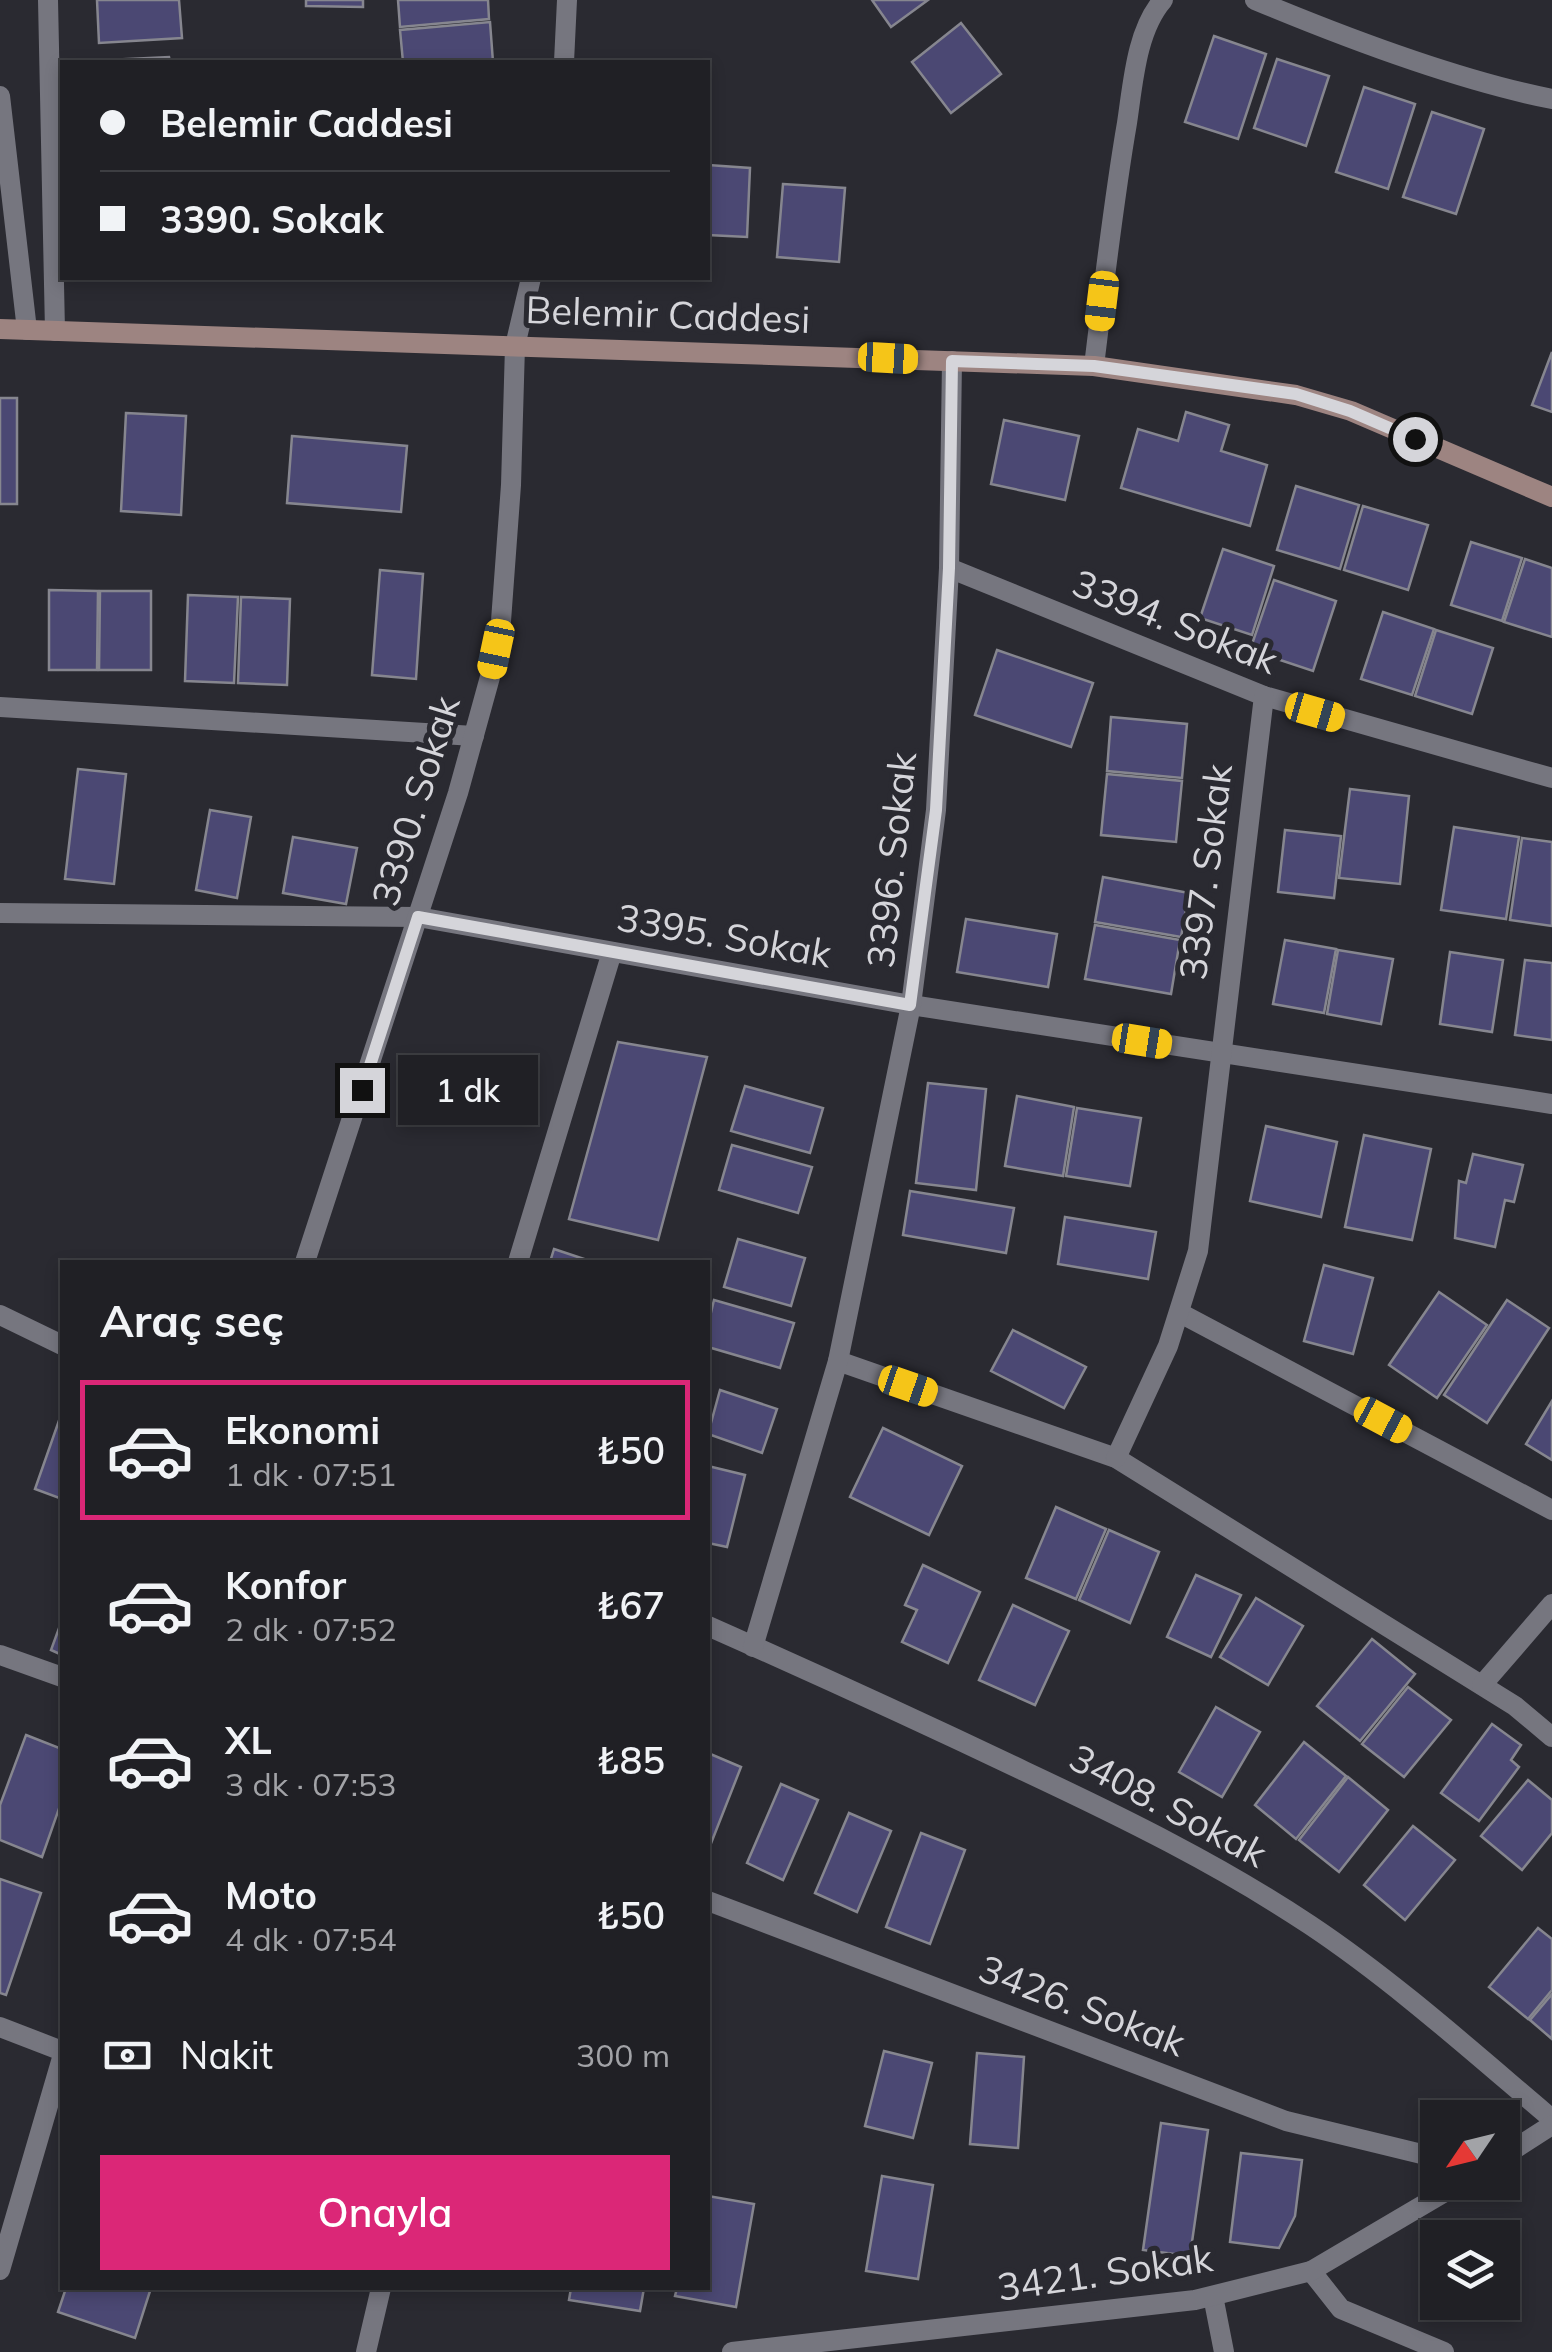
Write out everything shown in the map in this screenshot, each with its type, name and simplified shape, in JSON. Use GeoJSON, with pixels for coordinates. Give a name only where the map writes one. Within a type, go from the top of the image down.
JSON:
{"type":"FeatureCollection","features":[{"type":"Feature","properties":{"kind":"street"},"geometry":{"type":"LineString","coordinates":[[48,0],[55,331]]}},
{"type":"Feature","properties":{"kind":"street"},"geometry":{"type":"LineString","coordinates":[[564,60],[567,0]]}},
{"type":"Feature","properties":{"kind":"street"},"geometry":{"type":"LineString","coordinates":[[1255,0],[1406,56],[1516,92],[1552,99]]}},
{"type":"Feature","properties":{"kind":"street"},"geometry":{"type":"LineString","coordinates":[[1094,366],[1113,203],[1152,4]]}},
{"type":"Feature","properties":{"kind":"street"},"geometry":{"type":"LineString","coordinates":[[0,96],[28,330]]}},
{"type":"Feature","properties":{"kind":"street","name":"3390. Sokak"},"geometry":{"type":"LineString","coordinates":[[307,1260],[474,736],[502,622],[515,346],[531,280]]}},
{"type":"Feature","properties":{"kind":"street","name":"Belemir Caddesi"},"geometry":{"type":"LineString","coordinates":[[0,330],[1094,366],[1296,394],[1350,411],[1552,496]]}},
{"type":"Feature","properties":{"kind":"street","name":"3396. Sokak"},"geometry":{"type":"LineString","coordinates":[[753,1646],[838,1361],[910,1005],[936,810],[949,568],[952,361]]}},
{"type":"Feature","properties":{"kind":"street","name":"3394. Sokak"},"geometry":{"type":"LineString","coordinates":[[949,568],[1264,696],[1552,778]]}},
{"type":"Feature","properties":{"kind":"street","name":"3397. Sokak"},"geometry":{"type":"LineString","coordinates":[[1116,1458],[1168,1346],[1198,1251],[1264,696]]}},
{"type":"Feature","properties":{"kind":"street"},"geometry":{"type":"LineString","coordinates":[[0,707],[474,736]]}},
{"type":"Feature","properties":{"kind":"street","name":"3395. Sokak"},"geometry":{"type":"LineString","coordinates":[[0,912],[418,917],[910,1005],[1552,1104]]}},
{"type":"Feature","properties":{"kind":"street"},"geometry":{"type":"LineString","coordinates":[[519,1260],[612,952]]}},
{"type":"Feature","properties":{"kind":"street"},"geometry":{"type":"LineString","coordinates":[[1180,1312],[1552,1510]]}},
{"type":"Feature","properties":{"kind":"street"},"geometry":{"type":"LineString","coordinates":[[0,1315],[60,1345]]}},
{"type":"Feature","properties":{"kind":"street"},"geometry":{"type":"LineString","coordinates":[[838,1361],[1116,1458],[1515,1706],[1552,1738]]}},
{"type":"Feature","properties":{"kind":"street"},"geometry":{"type":"LineString","coordinates":[[1482,1685],[1552,1604]]}},
{"type":"Feature","properties":{"kind":"street","name":"3408. Sokak"},"geometry":{"type":"LineString","coordinates":[[710,1627],[1082,1798],[1261,1894],[1312,1926],[1372,1972],[1552,2122]]}},
{"type":"Feature","properties":{"kind":"street"},"geometry":{"type":"LineString","coordinates":[[0,1655],[60,1675]]}},
{"type":"Feature","properties":{"kind":"street","name":"3426. Sokak"},"geometry":{"type":"LineString","coordinates":[[710,1902],[1286,2120],[1420,2154]]}},
{"type":"Feature","properties":{"kind":"street"},"geometry":{"type":"LineString","coordinates":[[0,2026],[60,2054]]}},
{"type":"Feature","properties":{"kind":"street"},"geometry":{"type":"LineString","coordinates":[[0,2270],[60,2062]]}},
{"type":"Feature","properties":{"kind":"street"},"geometry":{"type":"LineString","coordinates":[[1520,2145],[1552,2122]]}},
{"type":"Feature","properties":{"kind":"street","name":"3421. Sokak"},"geometry":{"type":"LineString","coordinates":[[732,2352],[1213,2296],[1310,2271],[1431,2200]]}},
{"type":"Feature","properties":{"kind":"street"},"geometry":{"type":"LineString","coordinates":[[1310,2271],[1341,2308],[1444,2352]]}},
{"type":"Feature","properties":{"kind":"street"},"geometry":{"type":"LineString","coordinates":[[366,2352],[381,2290]]}},
{"type":"Feature","properties":{"kind":"street"},"geometry":{"type":"LineString","coordinates":[[1213,2296],[1224,2352]]}},
{"type":"Feature","properties":{"kind":"building"},"geometry":{"type":"Polygon","coordinates":[[[97,0],[179,0],[182,38],[99,43],[97,0]]]}},
{"type":"Feature","properties":{"kind":"building"},"geometry":{"type":"Polygon","coordinates":[[[306,0],[363,0],[363,7],[306,6],[306,0]]]}},
{"type":"Feature","properties":{"kind":"building"},"geometry":{"type":"Polygon","coordinates":[[[398,0],[488,0],[489,19],[400,27],[398,0]]]}},
{"type":"Feature","properties":{"kind":"building"},"geometry":{"type":"Polygon","coordinates":[[[872,0],[928,0],[891,27],[872,0]]]}},
{"type":"Feature","properties":{"kind":"building"},"geometry":{"type":"Polygon","coordinates":[[[490,22],[493,60],[403,60],[400,30],[490,22]]]}},
{"type":"Feature","properties":{"kind":"building"},"geometry":{"type":"Polygon","coordinates":[[[961,23],[1001,74],[951,113],[912,62],[961,23]]]}},
{"type":"Feature","properties":{"kind":"building"},"geometry":{"type":"Polygon","coordinates":[[[1214,36],[1266,54],[1238,139],[1185,122],[1214,36]]]}},
{"type":"Feature","properties":{"kind":"building"},"geometry":{"type":"Polygon","coordinates":[[[169,57],[170,60],[108,60],[169,57]]]}},
{"type":"Feature","properties":{"kind":"building"},"geometry":{"type":"Polygon","coordinates":[[[1277,59],[1329,76],[1306,146],[1254,128],[1277,59]]]}},
{"type":"Feature","properties":{"kind":"building"},"geometry":{"type":"Polygon","coordinates":[[[1364,87],[1415,104],[1388,189],[1336,172],[1364,87]]]}},
{"type":"Feature","properties":{"kind":"building"},"geometry":{"type":"Polygon","coordinates":[[[1432,112],[1484,129],[1456,214],[1403,197],[1432,112]]]}},
{"type":"Feature","properties":{"kind":"building"},"geometry":{"type":"Polygon","coordinates":[[[710,165],[750,168],[747,237],[710,235],[710,165]]]}},
{"type":"Feature","properties":{"kind":"building"},"geometry":{"type":"Polygon","coordinates":[[[783,184],[845,188],[839,262],[777,257],[783,184]]]}},
{"type":"Feature","properties":{"kind":"building"},"geometry":{"type":"Polygon","coordinates":[[[1552,352],[1552,412],[1532,405],[1552,352]]]}},
{"type":"Feature","properties":{"kind":"building"},"geometry":{"type":"Polygon","coordinates":[[[0,398],[17,398],[17,504],[0,504],[0,398]]]}},
{"type":"Feature","properties":{"kind":"building"},"geometry":{"type":"Polygon","coordinates":[[[1186,412],[1229,425],[1221,451],[1267,465],[1250,526],[1121,488],[1138,429],[1178,441],[1186,412]]]}},
{"type":"Feature","properties":{"kind":"building"},"geometry":{"type":"Polygon","coordinates":[[[126,413],[186,416],[181,515],[121,511],[126,413]]]}},
{"type":"Feature","properties":{"kind":"building"},"geometry":{"type":"Polygon","coordinates":[[[1004,420],[1079,436],[1065,500],[991,484],[1004,420]]]}},
{"type":"Feature","properties":{"kind":"building"},"geometry":{"type":"Polygon","coordinates":[[[292,436],[407,446],[401,512],[287,503],[292,436]]]}},
{"type":"Feature","properties":{"kind":"building"},"geometry":{"type":"Polygon","coordinates":[[[1296,486],[1359,505],[1340,569],[1277,550],[1296,486]]]}},
{"type":"Feature","properties":{"kind":"building"},"geometry":{"type":"Polygon","coordinates":[[[1363,506],[1428,525],[1408,590],[1344,570],[1363,506]]]}},
{"type":"Feature","properties":{"kind":"building"},"geometry":{"type":"Polygon","coordinates":[[[1471,542],[1522,558],[1502,621],[1451,605],[1471,542]]]}},
{"type":"Feature","properties":{"kind":"building"},"geometry":{"type":"Polygon","coordinates":[[[1223,549],[1274,566],[1252,635],[1200,618],[1223,549]]]}},
{"type":"Feature","properties":{"kind":"building"},"geometry":{"type":"Polygon","coordinates":[[[1525,559],[1552,568],[1552,637],[1504,622],[1525,559]]]}},
{"type":"Feature","properties":{"kind":"building"},"geometry":{"type":"Polygon","coordinates":[[[380,570],[423,574],[416,679],[372,675],[380,570]]]}},
{"type":"Feature","properties":{"kind":"building"},"geometry":{"type":"Polygon","coordinates":[[[1274,580],[1336,601],[1313,671],[1250,650],[1274,580]]]}},
{"type":"Feature","properties":{"kind":"building"},"geometry":{"type":"Polygon","coordinates":[[[49,590],[98,591],[97,670],[49,670],[49,590]]]}},
{"type":"Feature","properties":{"kind":"building"},"geometry":{"type":"Polygon","coordinates":[[[100,591],[151,591],[151,670],[99,670],[100,591]]]}},
{"type":"Feature","properties":{"kind":"building"},"geometry":{"type":"Polygon","coordinates":[[[188,595],[238,597],[234,683],[185,681],[188,595]]]}},
{"type":"Feature","properties":{"kind":"building"},"geometry":{"type":"Polygon","coordinates":[[[241,597],[290,599],[287,685],[238,683],[241,597]]]}},
{"type":"Feature","properties":{"kind":"building"},"geometry":{"type":"Polygon","coordinates":[[[1383,612],[1434,629],[1412,695],[1361,679],[1383,612]]]}},
{"type":"Feature","properties":{"kind":"building"},"geometry":{"type":"Polygon","coordinates":[[[1436,630],[1493,648],[1472,714],[1415,696],[1436,630]]]}},
{"type":"Feature","properties":{"kind":"building"},"geometry":{"type":"Polygon","coordinates":[[[997,650],[1093,683],[1071,747],[975,715],[997,650]]]}},
{"type":"Feature","properties":{"kind":"building"},"geometry":{"type":"Polygon","coordinates":[[[1111,717],[1187,724],[1182,778],[1107,771],[1111,717]]]}},
{"type":"Feature","properties":{"kind":"building"},"geometry":{"type":"Polygon","coordinates":[[[78,769],[126,774],[114,884],[65,879],[78,769]]]}},
{"type":"Feature","properties":{"kind":"building"},"geometry":{"type":"Polygon","coordinates":[[[1107,774],[1182,781],[1176,842],[1101,835],[1107,774]]]}},
{"type":"Feature","properties":{"kind":"building"},"geometry":{"type":"Polygon","coordinates":[[[1350,789],[1409,796],[1400,884],[1339,878],[1350,789]]]}},
{"type":"Feature","properties":{"kind":"building"},"geometry":{"type":"Polygon","coordinates":[[[210,810],[251,817],[237,898],[196,890],[210,810]]]}},
{"type":"Feature","properties":{"kind":"building"},"geometry":{"type":"Polygon","coordinates":[[[1454,827],[1519,837],[1506,919],[1441,910],[1454,827]]]}},
{"type":"Feature","properties":{"kind":"building"},"geometry":{"type":"Polygon","coordinates":[[[1285,830],[1341,836],[1334,898],[1278,892],[1285,830]]]}},
{"type":"Feature","properties":{"kind":"building"},"geometry":{"type":"Polygon","coordinates":[[[293,837],[357,848],[346,904],[283,893],[293,837]]]}},
{"type":"Feature","properties":{"kind":"building"},"geometry":{"type":"Polygon","coordinates":[[[1522,838],[1552,842],[1552,926],[1510,920],[1522,838]]]}},
{"type":"Feature","properties":{"kind":"building"},"geometry":{"type":"Polygon","coordinates":[[[1103,877],[1189,893],[1181,937],[1095,922],[1103,877]]]}},
{"type":"Feature","properties":{"kind":"building"},"geometry":{"type":"Polygon","coordinates":[[[966,919],[1057,934],[1048,987],[957,972],[966,919]]]}},
{"type":"Feature","properties":{"kind":"building"},"geometry":{"type":"Polygon","coordinates":[[[1095,925],[1180,940],[1171,994],[1085,979],[1095,925]]]}},
{"type":"Feature","properties":{"kind":"building"},"geometry":{"type":"Polygon","coordinates":[[[1285,940],[1336,949],[1324,1013],[1273,1004],[1285,940]]]}},
{"type":"Feature","properties":{"kind":"building"},"geometry":{"type":"Polygon","coordinates":[[[1338,950],[1393,959],[1381,1024],[1327,1014],[1338,950]]]}},
{"type":"Feature","properties":{"kind":"building"},"geometry":{"type":"Polygon","coordinates":[[[1450,952],[1503,960],[1492,1032],[1440,1024],[1450,952]]]}},
{"type":"Feature","properties":{"kind":"building"},"geometry":{"type":"Polygon","coordinates":[[[1525,960],[1552,963],[1552,1040],[1515,1035],[1525,960]]]}},
{"type":"Feature","properties":{"kind":"building"},"geometry":{"type":"Polygon","coordinates":[[[618,1042],[707,1057],[658,1240],[569,1219],[618,1042]]]}},
{"type":"Feature","properties":{"kind":"building"},"geometry":{"type":"Polygon","coordinates":[[[928,1083],[986,1089],[976,1190],[916,1183],[928,1083]]]}},
{"type":"Feature","properties":{"kind":"building"},"geometry":{"type":"Polygon","coordinates":[[[745,1086],[823,1108],[810,1153],[731,1131],[745,1086]]]}},
{"type":"Feature","properties":{"kind":"building"},"geometry":{"type":"Polygon","coordinates":[[[1017,1096],[1074,1107],[1063,1176],[1005,1166],[1017,1096]]]}},
{"type":"Feature","properties":{"kind":"building"},"geometry":{"type":"Polygon","coordinates":[[[1077,1108],[1141,1118],[1130,1186],[1066,1176],[1077,1108]]]}},
{"type":"Feature","properties":{"kind":"building"},"geometry":{"type":"Polygon","coordinates":[[[1266,1126],[1337,1142],[1321,1217],[1250,1201],[1266,1126]]]}},
{"type":"Feature","properties":{"kind":"building"},"geometry":{"type":"Polygon","coordinates":[[[1364,1135],[1431,1149],[1412,1240],[1345,1227],[1364,1135]]]}},
{"type":"Feature","properties":{"kind":"building"},"geometry":{"type":"Polygon","coordinates":[[[732,1145],[812,1167],[798,1213],[719,1190],[732,1145]]]}},
{"type":"Feature","properties":{"kind":"building"},"geometry":{"type":"Polygon","coordinates":[[[1473,1154],[1523,1165],[1514,1202],[1505,1200],[1495,1247],[1455,1238],[1459,1181],[1466,1183],[1473,1154]]]}},
{"type":"Feature","properties":{"kind":"building"},"geometry":{"type":"Polygon","coordinates":[[[910,1191],[1014,1208],[1006,1253],[903,1235],[910,1191]]]}},
{"type":"Feature","properties":{"kind":"building"},"geometry":{"type":"Polygon","coordinates":[[[1065,1217],[1156,1232],[1148,1279],[1058,1264],[1065,1217]]]}},
{"type":"Feature","properties":{"kind":"building"},"geometry":{"type":"Polygon","coordinates":[[[738,1239],[805,1258],[791,1306],[724,1287],[738,1239]]]}},
{"type":"Feature","properties":{"kind":"building"},"geometry":{"type":"Polygon","coordinates":[[[554,1249],[587,1260],[551,1260],[554,1249]]]}},
{"type":"Feature","properties":{"kind":"building"},"geometry":{"type":"Polygon","coordinates":[[[1324,1265],[1373,1278],[1353,1354],[1304,1341],[1324,1265]]]}},
{"type":"Feature","properties":{"kind":"building"},"geometry":{"type":"Polygon","coordinates":[[[1439,1292],[1487,1325],[1437,1398],[1389,1365],[1439,1292]]]}},
{"type":"Feature","properties":{"kind":"building"},"geometry":{"type":"Polygon","coordinates":[[[714,1300],[794,1323],[780,1368],[710,1348],[714,1300]]]}},
{"type":"Feature","properties":{"kind":"building"},"geometry":{"type":"Polygon","coordinates":[[[1507,1300],[1549,1328],[1487,1423],[1444,1395],[1507,1300]]]}},
{"type":"Feature","properties":{"kind":"building"},"geometry":{"type":"Polygon","coordinates":[[[1013,1330],[1086,1367],[1064,1408],[991,1371],[1013,1330]]]}},
{"type":"Feature","properties":{"kind":"building"},"geometry":{"type":"Polygon","coordinates":[[[720,1390],[777,1409],[762,1453],[710,1435],[720,1390]]]}},
{"type":"Feature","properties":{"kind":"building"},"geometry":{"type":"Polygon","coordinates":[[[1552,1401],[1552,1460],[1526,1444],[1552,1401]]]}},
{"type":"Feature","properties":{"kind":"building"},"geometry":{"type":"Polygon","coordinates":[[[60,1418],[60,1498],[35,1489],[60,1418]]]}},
{"type":"Feature","properties":{"kind":"building"},"geometry":{"type":"Polygon","coordinates":[[[883,1428],[962,1466],[929,1535],[850,1497],[883,1428]]]}},
{"type":"Feature","properties":{"kind":"building"},"geometry":{"type":"Polygon","coordinates":[[[710,1466],[745,1475],[727,1547],[710,1543],[710,1466]]]}},
{"type":"Feature","properties":{"kind":"building"},"geometry":{"type":"Polygon","coordinates":[[[1056,1507],[1106,1529],[1076,1599],[1026,1578],[1056,1507]]]}},
{"type":"Feature","properties":{"kind":"building"},"geometry":{"type":"Polygon","coordinates":[[[1109,1530],[1159,1552],[1130,1623],[1079,1600],[1109,1530]]]}},
{"type":"Feature","properties":{"kind":"building"},"geometry":{"type":"Polygon","coordinates":[[[923,1565],[980,1592],[948,1663],[902,1642],[917,1610],[905,1605],[923,1565]]]}},
{"type":"Feature","properties":{"kind":"building"},"geometry":{"type":"Polygon","coordinates":[[[1196,1575],[1241,1595],[1211,1657],[1167,1637],[1196,1575]]]}},
{"type":"Feature","properties":{"kind":"building"},"geometry":{"type":"Polygon","coordinates":[[[1256,1598],[1303,1626],[1268,1685],[1220,1657],[1256,1598]]]}},
{"type":"Feature","properties":{"kind":"building"},"geometry":{"type":"Polygon","coordinates":[[[1013,1605],[1069,1631],[1035,1705],[979,1680],[1013,1605]]]}},
{"type":"Feature","properties":{"kind":"building"},"geometry":{"type":"Polygon","coordinates":[[[60,1625],[60,1654],[51,1650],[60,1625]]]}},
{"type":"Feature","properties":{"kind":"building"},"geometry":{"type":"Polygon","coordinates":[[[1372,1639],[1415,1674],[1360,1741],[1317,1706],[1372,1639]]]}},
{"type":"Feature","properties":{"kind":"building"},"geometry":{"type":"Polygon","coordinates":[[[1408,1687],[1451,1720],[1404,1777],[1362,1744],[1408,1687]]]}},
{"type":"Feature","properties":{"kind":"building"},"geometry":{"type":"Polygon","coordinates":[[[1216,1707],[1260,1732],[1222,1797],[1179,1772],[1216,1707]]]}},
{"type":"Feature","properties":{"kind":"building"},"geometry":{"type":"Polygon","coordinates":[[[1492,1724],[1521,1745],[1511,1760],[1519,1767],[1479,1821],[1441,1793],[1492,1724]]]}},
{"type":"Feature","properties":{"kind":"building"},"geometry":{"type":"Polygon","coordinates":[[[26,1735],[60,1748],[60,1806],[42,1857],[0,1840],[0,1805],[26,1735]]]}},
{"type":"Feature","properties":{"kind":"building"},"geometry":{"type":"Polygon","coordinates":[[[1304,1742],[1346,1776],[1296,1839],[1255,1805],[1304,1742]]]}},
{"type":"Feature","properties":{"kind":"building"},"geometry":{"type":"Polygon","coordinates":[[[710,1754],[741,1767],[710,1846],[710,1754]]]}},
{"type":"Feature","properties":{"kind":"building"},"geometry":{"type":"Polygon","coordinates":[[[1348,1777],[1388,1810],[1339,1872],[1299,1840],[1348,1777]]]}},
{"type":"Feature","properties":{"kind":"building"},"geometry":{"type":"Polygon","coordinates":[[[1528,1780],[1552,1800],[1552,1833],[1522,1870],[1481,1836],[1528,1780]]]}},
{"type":"Feature","properties":{"kind":"building"},"geometry":{"type":"Polygon","coordinates":[[[781,1784],[818,1800],[783,1880],[747,1863],[781,1784]]]}},
{"type":"Feature","properties":{"kind":"building"},"geometry":{"type":"Polygon","coordinates":[[[849,1813],[891,1831],[857,1912],[815,1893],[849,1813]]]}},
{"type":"Feature","properties":{"kind":"building"},"geometry":{"type":"Polygon","coordinates":[[[1413,1826],[1455,1860],[1405,1920],[1364,1885],[1413,1826]]]}},
{"type":"Feature","properties":{"kind":"building"},"geometry":{"type":"Polygon","coordinates":[[[921,1833],[965,1850],[930,1944],[886,1927],[921,1833]]]}},
{"type":"Feature","properties":{"kind":"building"},"geometry":{"type":"Polygon","coordinates":[[[0,1879],[41,1893],[6,1995],[0,1993],[0,1879]]]}},
{"type":"Feature","properties":{"kind":"building"},"geometry":{"type":"Polygon","coordinates":[[[1538,1928],[1552,1939],[1552,1990],[1528,2019],[1489,1987],[1538,1928]]]}},
{"type":"Feature","properties":{"kind":"building"},"geometry":{"type":"Polygon","coordinates":[[[1552,1994],[1552,2039],[1530,2020],[1552,1994]]]}},
{"type":"Feature","properties":{"kind":"building"},"geometry":{"type":"Polygon","coordinates":[[[884,2051],[932,2063],[913,2138],[865,2126],[884,2051]]]}},
{"type":"Feature","properties":{"kind":"building"},"geometry":{"type":"Polygon","coordinates":[[[977,2053],[1024,2057],[1018,2148],[970,2144],[977,2053]]]}},
{"type":"Feature","properties":{"kind":"building"},"geometry":{"type":"Polygon","coordinates":[[[1161,2123],[1208,2130],[1190,2256],[1143,2250],[1161,2123]]]}},
{"type":"Feature","properties":{"kind":"building"},"geometry":{"type":"Polygon","coordinates":[[[1241,2153],[1302,2160],[1295,2216],[1279,2248],[1230,2242],[1241,2153]]]}},
{"type":"Feature","properties":{"kind":"building"},"geometry":{"type":"Polygon","coordinates":[[[882,2176],[933,2185],[918,2279],[866,2271],[882,2176]]]}},
{"type":"Feature","properties":{"kind":"building"},"geometry":{"type":"Polygon","coordinates":[[[710,2196],[754,2204],[736,2307],[675,2296],[676,2290],[710,2290],[710,2196]]]}},
{"type":"Feature","properties":{"kind":"building"},"geometry":{"type":"Polygon","coordinates":[[[65,2290],[150,2290],[135,2338],[58,2312],[65,2290]]]}},
{"type":"Feature","properties":{"kind":"building"},"geometry":{"type":"Polygon","coordinates":[[[571,2290],[644,2290],[640,2311],[569,2300],[571,2290]]]}},
{"type":"Feature","properties":{"kind":"route"},"geometry":{"type":"LineString","coordinates":[[362,1090],[418,917],[910,1005],[936,810],[949,568],[952,361],[1094,366],[1296,394],[1350,411],[1415,439]]}}]}
